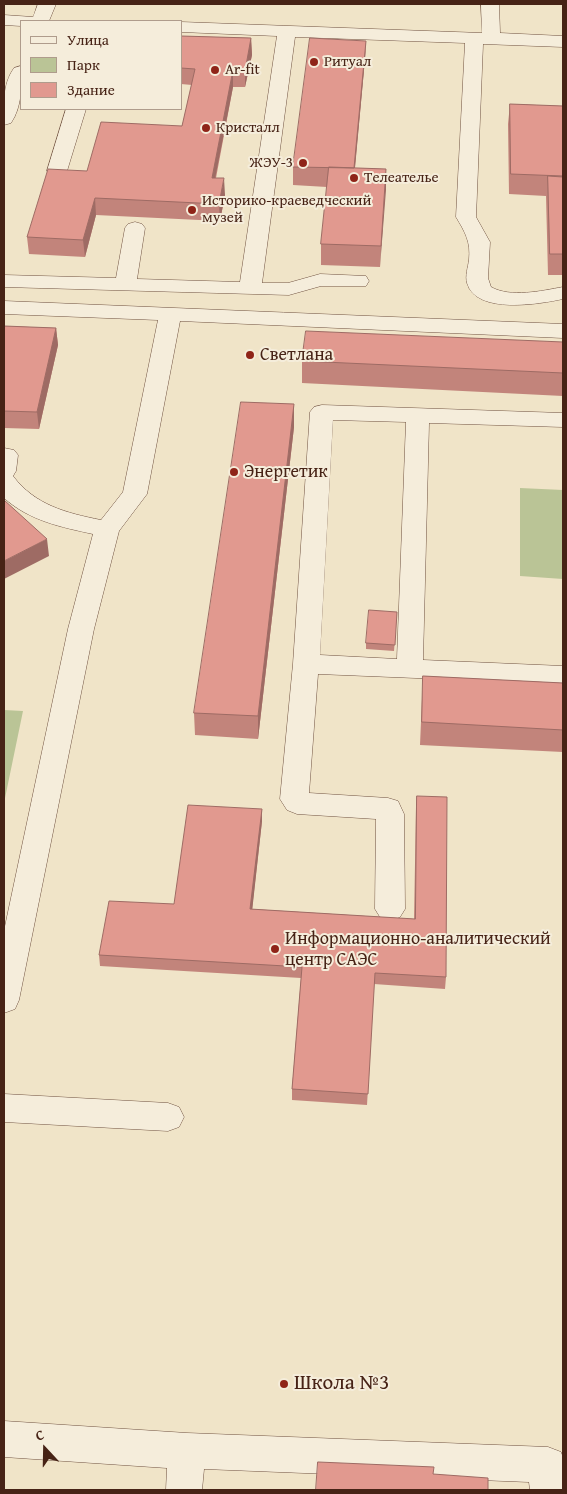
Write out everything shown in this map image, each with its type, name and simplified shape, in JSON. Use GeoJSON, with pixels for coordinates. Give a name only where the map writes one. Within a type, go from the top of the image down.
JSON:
{"type":"FeatureCollection","features":[{"type":"Feature","properties":{"kind":"street"},"geometry":{"type":"LineString","coordinates":[[40,20],[47,4]]}},
{"type":"Feature","properties":{"kind":"street"},"geometry":{"type":"LineString","coordinates":[[490,4],[482,38],[466,218],[479,238],[478,284],[482,292],[490,297],[541,298],[563,293]]}},
{"type":"Feature","properties":{"kind":"street"},"geometry":{"type":"LineString","coordinates":[[4,20],[20,21]]}},
{"type":"Feature","properties":{"kind":"street"},"geometry":{"type":"LineString","coordinates":[[182,27],[563,41]]}},
{"type":"Feature","properties":{"kind":"street"},"geometry":{"type":"LineString","coordinates":[[250,289],[287,31]]}},
{"type":"Feature","properties":{"kind":"street"},"geometry":{"type":"LineString","coordinates":[[4,118],[20,75]]}},
{"type":"Feature","properties":{"kind":"street"},"geometry":{"type":"LineString","coordinates":[[58,171],[76,110]]}},
{"type":"Feature","properties":{"kind":"street"},"geometry":{"type":"LineString","coordinates":[[125,286],[136,228]]}},
{"type":"Feature","properties":{"kind":"street"},"geometry":{"type":"LineString","coordinates":[[4,281],[125,286],[289,289],[320,280],[358,281]]}},
{"type":"Feature","properties":{"kind":"street"},"geometry":{"type":"LineString","coordinates":[[4,307],[563,331]]}},
{"type":"Feature","properties":{"kind":"street"},"geometry":{"type":"LineString","coordinates":[[4,1000],[8,962],[80,629],[107,529],[135,494],[170,315]]}},
{"type":"Feature","properties":{"kind":"street"},"geometry":{"type":"LineString","coordinates":[[390,909],[390,814],[388,809],[297,803],[294,799],[306,664],[322,412],[563,420]]}},
{"type":"Feature","properties":{"kind":"street"},"geometry":{"type":"LineString","coordinates":[[410,668],[418,415]]}},
{"type":"Feature","properties":{"kind":"street"},"geometry":{"type":"LineString","coordinates":[[4,481],[12,494],[47,515],[107,529]]}},
{"type":"Feature","properties":{"kind":"street"},"geometry":{"type":"LineString","coordinates":[[306,664],[563,675]]}},
{"type":"Feature","properties":{"kind":"street"},"geometry":{"type":"LineString","coordinates":[[4,1108],[168,1117]]}},
{"type":"Feature","properties":{"kind":"street"},"geometry":{"type":"LineString","coordinates":[[4,1439],[187,1451],[548,1465],[548,1490]]}},
{"type":"Feature","properties":{"kind":"street"},"geometry":{"type":"LineString","coordinates":[[184,1490],[187,1451]]}},
{"type":"Feature","properties":{"kind":"green space"},"geometry":{"type":"Polygon","coordinates":[[[520,488],[563,490],[563,579],[520,576],[520,488]]]}},
{"type":"Feature","properties":{"kind":"green space"},"geometry":{"type":"Polygon","coordinates":[[[4,710],[23,711],[4,803],[4,710]]]}},
{"type":"Feature","properties":{"kind":"building"},"geometry":{"type":"Polygon","coordinates":[[[182,36],[251,38],[245,71],[233,70],[212,178],[224,178],[219,204],[95,198],[83,240],[27,237],[48,169],[87,171],[101,122],[182,126],[195,69],[182,68],[182,36]]]}},
{"type":"Feature","properties":{"kind":"building"},"geometry":{"type":"Polygon","coordinates":[[[310,38],[366,41],[354,168],[293,167],[310,38]]]}},
{"type":"Feature","properties":{"kind":"building"},"geometry":{"type":"Polygon","coordinates":[[[510,104],[563,106],[563,176],[511,174],[510,104]]]}},
{"type":"Feature","properties":{"kind":"building"},"geometry":{"type":"Polygon","coordinates":[[[329,167],[386,169],[381,246],[321,244],[329,167]]]}},
{"type":"Feature","properties":{"kind":"building"},"geometry":{"type":"Polygon","coordinates":[[[548,176],[563,177],[563,254],[550,254],[548,176]]]}},
{"type":"Feature","properties":{"kind":"building"},"geometry":{"type":"Polygon","coordinates":[[[4,326],[56,328],[37,412],[4,411],[4,326]]]}},
{"type":"Feature","properties":{"kind":"building"},"geometry":{"type":"Polygon","coordinates":[[[306,331],[563,342],[563,373],[302,361],[306,331]]]}},
{"type":"Feature","properties":{"kind":"building"},"geometry":{"type":"Polygon","coordinates":[[[241,402],[294,404],[258,716],[194,713],[241,402]]]}},
{"type":"Feature","properties":{"kind":"building"},"geometry":{"type":"Polygon","coordinates":[[[4,500],[47,539],[4,561],[4,500]]]}},
{"type":"Feature","properties":{"kind":"building"},"geometry":{"type":"Polygon","coordinates":[[[369,610],[397,612],[395,645],[366,643],[369,610]]]}},
{"type":"Feature","properties":{"kind":"building"},"geometry":{"type":"Polygon","coordinates":[[[423,676],[563,683],[563,730],[422,722],[423,676]]]}},
{"type":"Feature","properties":{"kind":"building","name":"Информационно-аналитический центр САЭС"},"geometry":{"type":"Polygon","coordinates":[[[417,796],[447,797],[446,977],[375,973],[368,1094],[292,1089],[302,967],[99,955],[109,901],[174,904],[188,805],[262,809],[250,909],[415,919],[417,796]]]}},
{"type":"Feature","properties":{"kind":"building"},"geometry":{"type":"Polygon","coordinates":[[[318,1462],[434,1467],[433,1474],[488,1478],[488,1490],[316,1490],[318,1462]]]}},
{"type":"Feature","properties":{"kind":"place","name":"Ритуал"},"geometry":{"type":"Point","coordinates":[314,62]}},
{"type":"Feature","properties":{"kind":"place","name":"Ar-fit"},"geometry":{"type":"Point","coordinates":[215,70]}},
{"type":"Feature","properties":{"kind":"place","name":"Кристалл"},"geometry":{"type":"Point","coordinates":[206,128]}},
{"type":"Feature","properties":{"kind":"place","name":"ЖЭУ-3"},"geometry":{"type":"Point","coordinates":[303,163]}},
{"type":"Feature","properties":{"kind":"place","name":"Телеателье"},"geometry":{"type":"Point","coordinates":[354,178]}},
{"type":"Feature","properties":{"kind":"place","name":"Историко-краеведческий музей"},"geometry":{"type":"Point","coordinates":[192,210]}},
{"type":"Feature","properties":{"kind":"place","name":"Светлана"},"geometry":{"type":"Point","coordinates":[250,355]}},
{"type":"Feature","properties":{"kind":"place","name":"Энергетик"},"geometry":{"type":"Point","coordinates":[234,472]}},
{"type":"Feature","properties":{"kind":"place","name":"Информационно-аналитический центр САЭС"},"geometry":{"type":"Point","coordinates":[275,949]}},
{"type":"Feature","properties":{"kind":"place","name":"Школа №3"},"geometry":{"type":"Point","coordinates":[284,1384]}}]}
